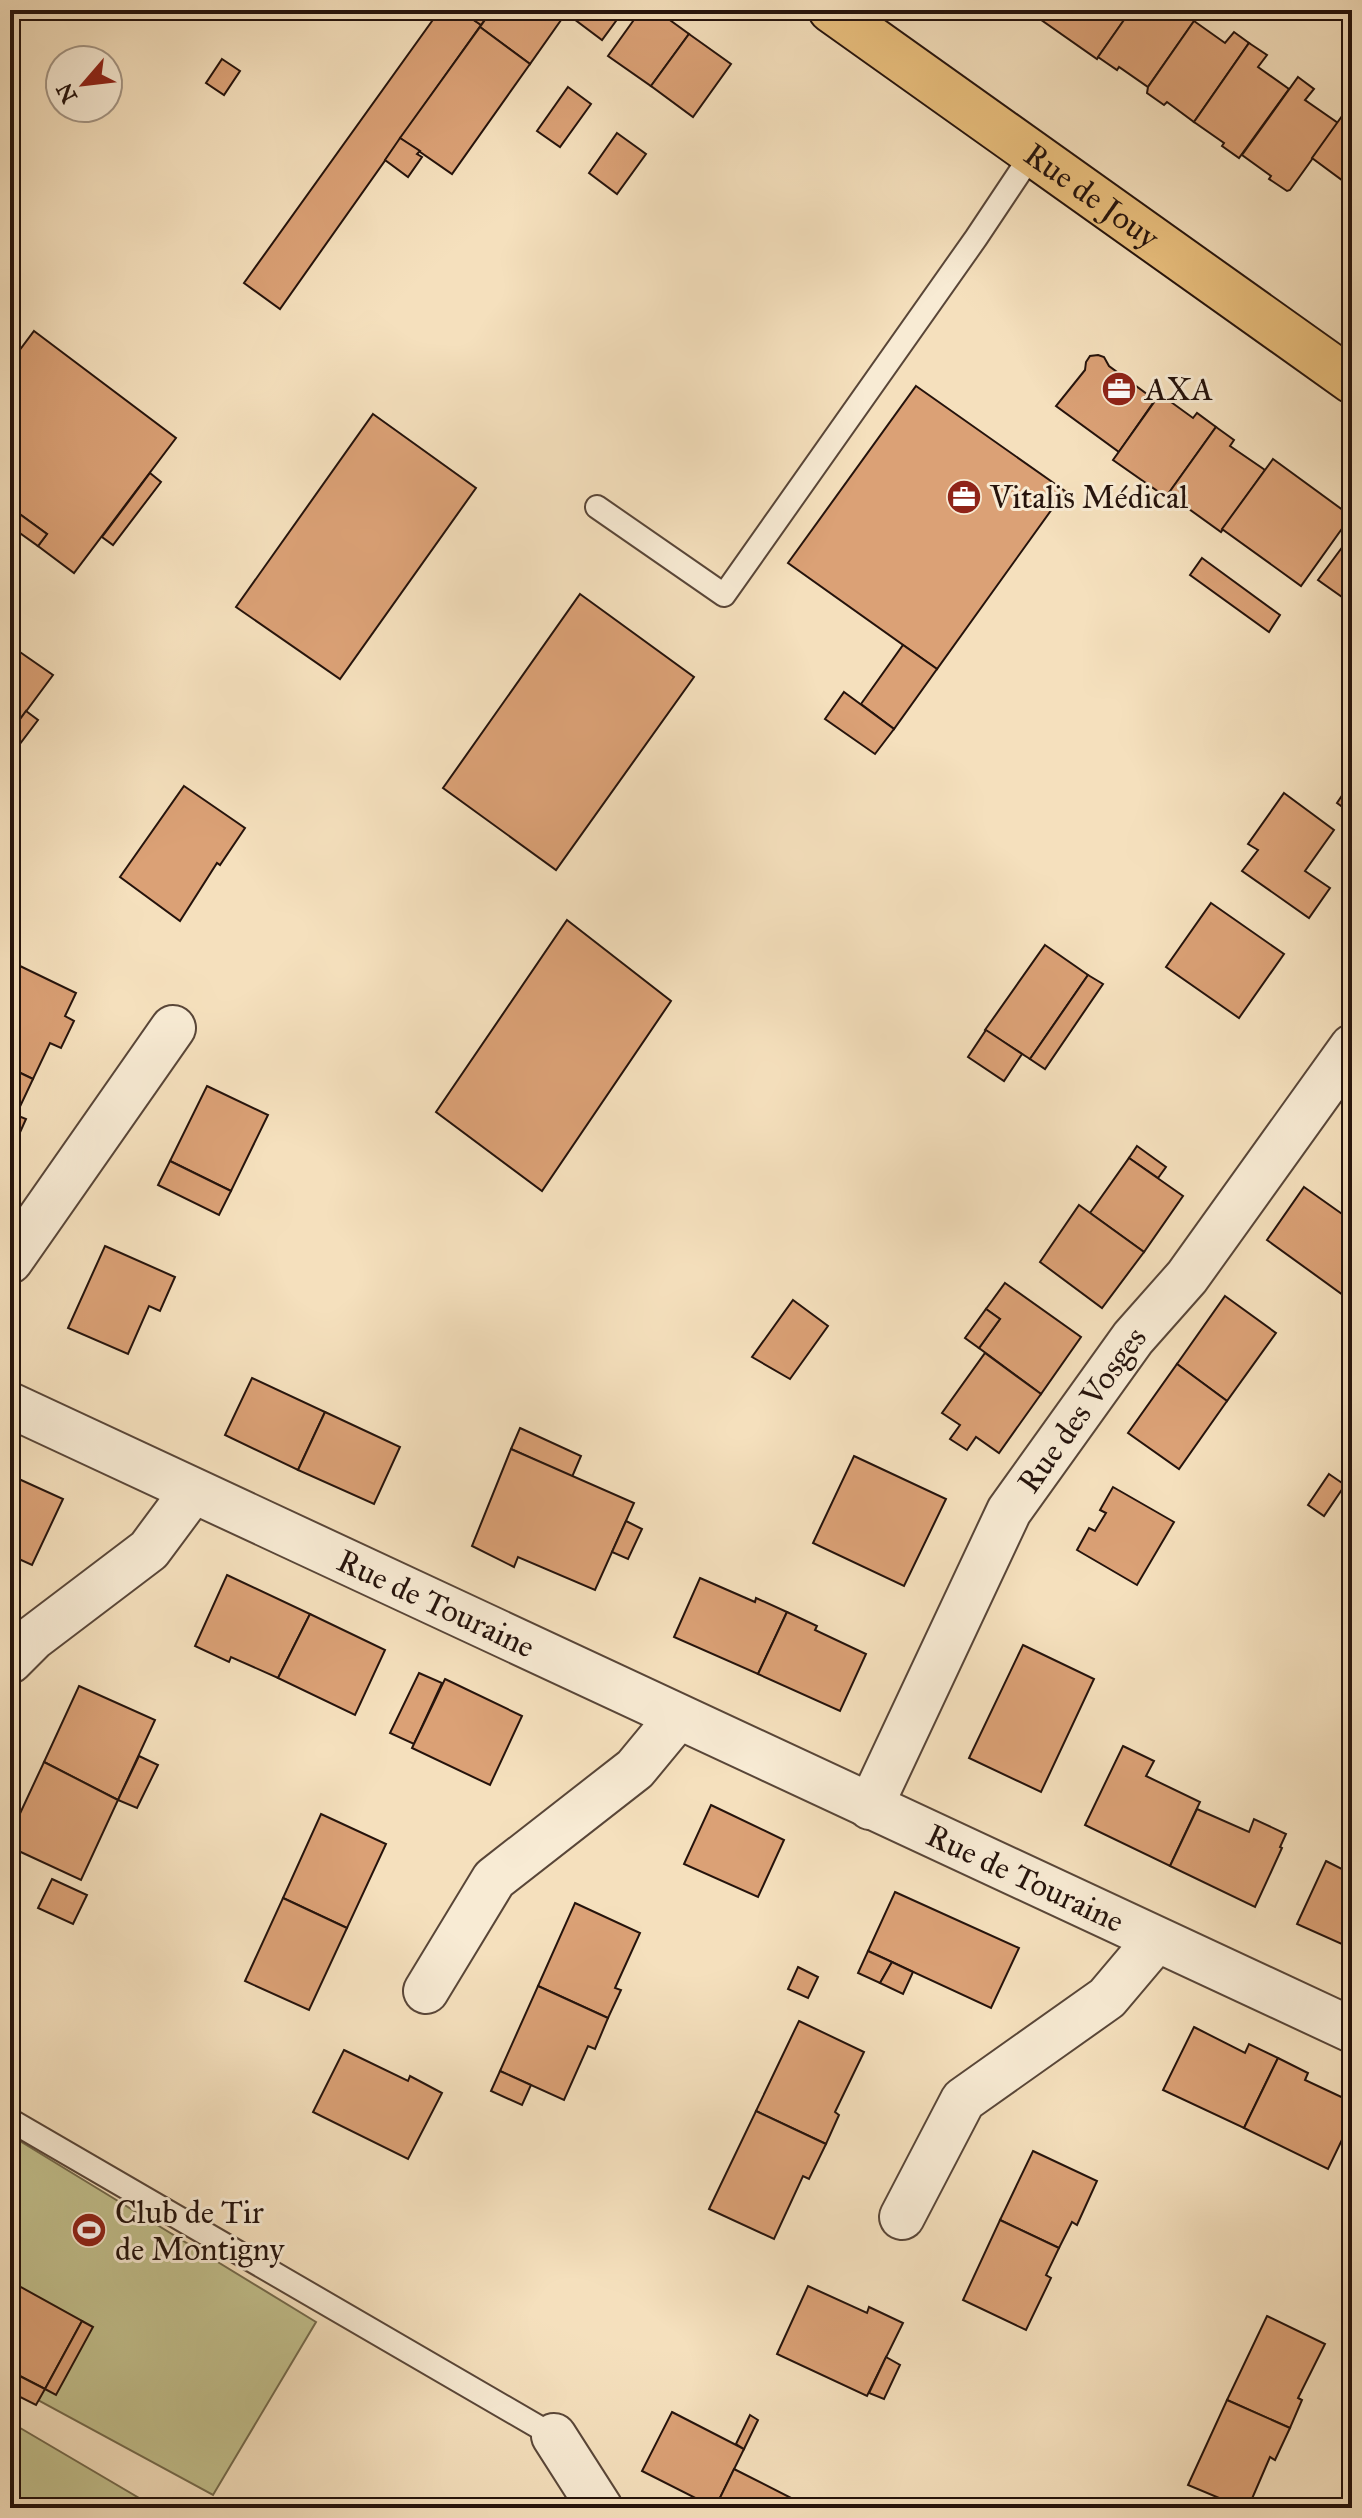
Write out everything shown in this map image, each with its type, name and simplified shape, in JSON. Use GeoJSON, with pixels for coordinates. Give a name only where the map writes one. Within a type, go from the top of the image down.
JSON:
{"type":"FeatureCollection","features":[{"type":"Feature","properties":{"kind":"main road","name":"Rue de Jouy"},"geometry":{"type":"LineString","coordinates":[[831,10],[1352,381]]}},
{"type":"Feature","properties":{"kind":"street"},"geometry":{"type":"LineString","coordinates":[[10,1261],[173,1028]]}},
{"type":"Feature","properties":{"kind":"street","name":"Rue des Vosges"},"geometry":{"type":"LineString","coordinates":[[870,1807],[1009,1511],[1133,1338],[1187,1277],[1352,1047]]}},
{"type":"Feature","properties":{"kind":"street","name":"Rue de Touraine"},"geometry":{"type":"LineString","coordinates":[[10,1405],[1352,2030]]}},
{"type":"Feature","properties":{"kind":"street"},"geometry":{"type":"LineString","coordinates":[[10,1661],[33,1638],[149,1550],[192,1492]]}},
{"type":"Feature","properties":{"kind":"street"},"geometry":{"type":"LineString","coordinates":[[426,1991],[494,1879],[635,1769],[678,1717]]}},
{"type":"Feature","properties":{"kind":"street","name":"Rue de Touraine"},"geometry":{"type":"LineString","coordinates":[[902,2217],[963,2100],[1107,1998],[1156,1940]]}},
{"type":"Feature","properties":{"kind":"street"},"geometry":{"type":"LineString","coordinates":[[554,2436],[600,2508]]}},
{"type":"Feature","properties":{"kind":"lane"},"geometry":{"type":"LineString","coordinates":[[597,507],[724,595],[1032,154]]}},
{"type":"Feature","properties":{"kind":"lane"},"geometry":{"type":"LineString","coordinates":[[10,2120],[554,2436]]}},
{"type":"Feature","properties":{"kind":"shaded area","name":"Club de Tir de Montigny"},"geometry":{"type":"Polygon","coordinates":[[[10,2135],[316,2322],[213,2495],[10,2385],[10,2135]]]}},
{"type":"Feature","properties":{"kind":"shaded area"},"geometry":{"type":"Polygon","coordinates":[[[10,2422],[156,2508],[10,2508],[10,2422]]]}},
{"type":"Feature","properties":{"kind":"building"},"geometry":{"type":"Polygon","coordinates":[[[440,10],[459,10],[481,25],[280,309],[244,283],[440,10]]]}},
{"type":"Feature","properties":{"kind":"building"},"geometry":{"type":"Polygon","coordinates":[[[459,10],[492,10],[481,25],[459,10]]]}},
{"type":"Feature","properties":{"kind":"building"},"geometry":{"type":"Polygon","coordinates":[[[492,10],[562,10],[566,13],[530,64],[480,27],[492,10]]]}},
{"type":"Feature","properties":{"kind":"building"},"geometry":{"type":"Polygon","coordinates":[[[562,10],[624,10],[602,40],[562,10]]]}},
{"type":"Feature","properties":{"kind":"building"},"geometry":{"type":"Polygon","coordinates":[[[641,10],[656,10],[689,34],[651,86],[608,56],[641,10]]]}},
{"type":"Feature","properties":{"kind":"building"},"geometry":{"type":"Polygon","coordinates":[[[1042,10],[1131,10],[1097,59],[1037,17],[1042,10]]]}},
{"type":"Feature","properties":{"kind":"building"},"geometry":{"type":"Polygon","coordinates":[[[1131,10],[1202,10],[1148,87],[1098,57],[1131,10]]]}},
{"type":"Feature","properties":{"kind":"building"},"geometry":{"type":"Polygon","coordinates":[[[1194,21],[1225,43],[1234,32],[1249,43],[1194,122],[1167,102],[1164,105],[1147,93],[1148,87],[1194,21]]]}},
{"type":"Feature","properties":{"kind":"building"},"geometry":{"type":"Polygon","coordinates":[[[480,27],[530,64],[452,174],[400,138],[480,27]]]}},
{"type":"Feature","properties":{"kind":"building"},"geometry":{"type":"Polygon","coordinates":[[[689,34],[731,64],[693,117],[651,86],[689,34]]]}},
{"type":"Feature","properties":{"kind":"building"},"geometry":{"type":"Polygon","coordinates":[[[1249,43],[1267,55],[1258,67],[1289,89],[1239,158],[1194,122],[1249,43]]]}},
{"type":"Feature","properties":{"kind":"building"},"geometry":{"type":"Polygon","coordinates":[[[222,59],[240,71],[224,95],[206,83],[222,59]]]}},
{"type":"Feature","properties":{"kind":"building"},"geometry":{"type":"Polygon","coordinates":[[[1298,77],[1314,89],[1305,100],[1338,123],[1287,191],[1242,155],[1298,77]]]}},
{"type":"Feature","properties":{"kind":"building"},"geometry":{"type":"Polygon","coordinates":[[[568,87],[591,104],[560,147],[537,131],[568,87]]]}},
{"type":"Feature","properties":{"kind":"building"},"geometry":{"type":"Polygon","coordinates":[[[1352,102],[1352,194],[1342,185],[1343,181],[1312,158],[1352,102]]]}},
{"type":"Feature","properties":{"kind":"building"},"geometry":{"type":"Polygon","coordinates":[[[617,133],[646,154],[617,194],[589,173],[617,133]]]}},
{"type":"Feature","properties":{"kind":"building"},"geometry":{"type":"Polygon","coordinates":[[[400,138],[420,151],[417,154],[422,157],[408,177],[385,160],[400,138]]]}},
{"type":"Feature","properties":{"kind":"building"},"geometry":{"type":"Polygon","coordinates":[[[34,331],[176,438],[74,573],[38,546],[47,534],[10,507],[10,363],[34,331]]]}},
{"type":"Feature","properties":{"kind":"building"},"geometry":{"type":"Polygon","coordinates":[[[1098,355],[1155,400],[1119,452],[1056,406],[1085,370],[1090,356],[1098,355]]]}},
{"type":"Feature","properties":{"kind":"building"},"geometry":{"type":"Polygon","coordinates":[[[916,386],[1065,491],[937,669],[788,563],[916,386]]]}},
{"type":"Feature","properties":{"kind":"building"},"geometry":{"type":"Polygon","coordinates":[[[1160,394],[1193,418],[1197,413],[1216,427],[1166,497],[1113,460],[1160,394]]]}},
{"type":"Feature","properties":{"kind":"building"},"geometry":{"type":"Polygon","coordinates":[[[373,414],[476,488],[340,679],[236,607],[373,414]]]}},
{"type":"Feature","properties":{"kind":"building"},"geometry":{"type":"Polygon","coordinates":[[[1216,427],[1234,440],[1230,446],[1265,470],[1221,532],[1168,494],[1216,427]]]}},
{"type":"Feature","properties":{"kind":"building"},"geometry":{"type":"Polygon","coordinates":[[[1273,459],[1351,516],[1301,586],[1222,529],[1273,459]]]}},
{"type":"Feature","properties":{"kind":"building"},"geometry":{"type":"Polygon","coordinates":[[[150,473],[161,482],[113,545],[102,537],[150,473]]]}},
{"type":"Feature","properties":{"kind":"building"},"geometry":{"type":"Polygon","coordinates":[[[10,507],[47,534],[38,546],[10,526],[10,507]]]}},
{"type":"Feature","properties":{"kind":"building"},"geometry":{"type":"Polygon","coordinates":[[[1352,534],[1352,604],[1318,580],[1352,534]]]}},
{"type":"Feature","properties":{"kind":"building"},"geometry":{"type":"Polygon","coordinates":[[[1202,558],[1280,615],[1269,632],[1190,575],[1202,558]]]}},
{"type":"Feature","properties":{"kind":"building"},"geometry":{"type":"Polygon","coordinates":[[[580,594],[694,677],[556,870],[443,788],[580,594]]]}},
{"type":"Feature","properties":{"kind":"building"},"geometry":{"type":"Polygon","coordinates":[[[903,645],[937,669],[894,729],[861,704],[903,645]]]}},
{"type":"Feature","properties":{"kind":"building"},"geometry":{"type":"Polygon","coordinates":[[[17,650],[53,675],[10,733],[10,659],[17,650]]]}},
{"type":"Feature","properties":{"kind":"building"},"geometry":{"type":"Polygon","coordinates":[[[844,692],[894,729],[875,754],[825,719],[844,692]]]}},
{"type":"Feature","properties":{"kind":"building"},"geometry":{"type":"Polygon","coordinates":[[[26,711],[38,720],[10,757],[10,733],[26,711]]]}},
{"type":"Feature","properties":{"kind":"building"},"geometry":{"type":"Polygon","coordinates":[[[1349,785],[1352,788],[1352,814],[1337,803],[1349,785]]]}},
{"type":"Feature","properties":{"kind":"building"},"geometry":{"type":"Polygon","coordinates":[[[184,786],[245,828],[220,865],[217,863],[180,921],[120,877],[184,786]]]}},
{"type":"Feature","properties":{"kind":"building"},"geometry":{"type":"Polygon","coordinates":[[[1284,793],[1334,830],[1305,871],[1330,888],[1309,918],[1242,871],[1258,850],[1248,844],[1284,793]]]}},
{"type":"Feature","properties":{"kind":"building"},"geometry":{"type":"Polygon","coordinates":[[[1211,903],[1284,954],[1239,1018],[1166,967],[1211,903]]]}},
{"type":"Feature","properties":{"kind":"building"},"geometry":{"type":"Polygon","coordinates":[[[567,920],[671,1001],[542,1191],[436,1112],[567,920]]]}},
{"type":"Feature","properties":{"kind":"building"},"geometry":{"type":"Polygon","coordinates":[[[1045,945],[1088,975],[1030,1059],[985,1030],[1045,945]]]}},
{"type":"Feature","properties":{"kind":"building"},"geometry":{"type":"Polygon","coordinates":[[[20,966],[76,993],[65,1016],[74,1021],[61,1048],[50,1043],[33,1079],[10,1068],[10,986],[20,966]]]}},
{"type":"Feature","properties":{"kind":"building"},"geometry":{"type":"Polygon","coordinates":[[[1088,975],[1103,984],[1045,1069],[1030,1059],[1088,975]]]}},
{"type":"Feature","properties":{"kind":"building"},"geometry":{"type":"Polygon","coordinates":[[[986,1030],[1022,1054],[1004,1081],[968,1057],[986,1030]]]}},
{"type":"Feature","properties":{"kind":"building"},"geometry":{"type":"Polygon","coordinates":[[[10,1068],[33,1079],[16,1115],[26,1119],[13,1148],[10,1147],[10,1068]]]}},
{"type":"Feature","properties":{"kind":"building"},"geometry":{"type":"Polygon","coordinates":[[[207,1086],[268,1115],[231,1191],[170,1161],[207,1086]]]}},
{"type":"Feature","properties":{"kind":"building"},"geometry":{"type":"Polygon","coordinates":[[[1137,1146],[1166,1167],[1158,1178],[1129,1158],[1137,1146]]]}},
{"type":"Feature","properties":{"kind":"building"},"geometry":{"type":"Polygon","coordinates":[[[1129,1158],[1183,1196],[1144,1252],[1090,1213],[1129,1158]]]}},
{"type":"Feature","properties":{"kind":"building"},"geometry":{"type":"Polygon","coordinates":[[[170,1161],[231,1191],[219,1215],[158,1185],[170,1161]]]}},
{"type":"Feature","properties":{"kind":"building"},"geometry":{"type":"Polygon","coordinates":[[[1304,1187],[1352,1221],[1352,1283],[1343,1295],[1267,1240],[1304,1187]]]}},
{"type":"Feature","properties":{"kind":"building"},"geometry":{"type":"Polygon","coordinates":[[[1079,1205],[1144,1252],[1102,1308],[1040,1262],[1079,1205]]]}},
{"type":"Feature","properties":{"kind":"building"},"geometry":{"type":"Polygon","coordinates":[[[105,1246],[175,1277],[160,1311],[149,1306],[128,1354],[68,1328],[105,1246]]]}},
{"type":"Feature","properties":{"kind":"building"},"geometry":{"type":"Polygon","coordinates":[[[1005,1283],[1081,1337],[1041,1394],[979,1348],[1000,1319],[986,1309],[1005,1283]]]}},
{"type":"Feature","properties":{"kind":"building"},"geometry":{"type":"Polygon","coordinates":[[[1225,1296],[1276,1333],[1227,1401],[1177,1364],[1225,1296]]]}},
{"type":"Feature","properties":{"kind":"building"},"geometry":{"type":"Polygon","coordinates":[[[793,1300],[828,1326],[790,1379],[752,1357],[793,1300]]]}},
{"type":"Feature","properties":{"kind":"building"},"geometry":{"type":"Polygon","coordinates":[[[986,1309],[1000,1319],[979,1348],[965,1338],[986,1309]]]}},
{"type":"Feature","properties":{"kind":"building"},"geometry":{"type":"Polygon","coordinates":[[[985,1353],[1041,1394],[999,1453],[976,1437],[967,1450],[950,1439],[960,1425],[942,1413],[985,1353]]]}},
{"type":"Feature","properties":{"kind":"building"},"geometry":{"type":"Polygon","coordinates":[[[1177,1364],[1227,1401],[1179,1469],[1128,1433],[1177,1364]]]}},
{"type":"Feature","properties":{"kind":"building"},"geometry":{"type":"Polygon","coordinates":[[[252,1378],[325,1412],[298,1470],[225,1435],[252,1378]]]}},
{"type":"Feature","properties":{"kind":"building"},"geometry":{"type":"Polygon","coordinates":[[[325,1412],[400,1447],[374,1504],[298,1470],[325,1412]]]}},
{"type":"Feature","properties":{"kind":"building"},"geometry":{"type":"Polygon","coordinates":[[[520,1428],[581,1456],[572,1477],[511,1449],[520,1428]]]}},
{"type":"Feature","properties":{"kind":"building"},"geometry":{"type":"Polygon","coordinates":[[[511,1449],[634,1503],[595,1590],[518,1557],[514,1567],[472,1546],[511,1449]]]}},
{"type":"Feature","properties":{"kind":"building"},"geometry":{"type":"Polygon","coordinates":[[[854,1456],[946,1499],[904,1586],[813,1543],[854,1456]]]}},
{"type":"Feature","properties":{"kind":"building"},"geometry":{"type":"Polygon","coordinates":[[[1329,1474],[1345,1485],[1324,1516],[1308,1505],[1329,1474]]]}},
{"type":"Feature","properties":{"kind":"building"},"geometry":{"type":"Polygon","coordinates":[[[10,1475],[63,1499],[32,1565],[10,1555],[10,1475]]]}},
{"type":"Feature","properties":{"kind":"building"},"geometry":{"type":"Polygon","coordinates":[[[1113,1487],[1174,1522],[1137,1585],[1077,1550],[1089,1528],[1095,1531],[1106,1513],[1100,1510],[1113,1487]]]}},
{"type":"Feature","properties":{"kind":"building"},"geometry":{"type":"Polygon","coordinates":[[[626,1521],[642,1529],[628,1559],[612,1552],[626,1521]]]}},
{"type":"Feature","properties":{"kind":"building"},"geometry":{"type":"Polygon","coordinates":[[[227,1575],[310,1614],[278,1678],[231,1657],[229,1662],[195,1646],[227,1575]]]}},
{"type":"Feature","properties":{"kind":"building"},"geometry":{"type":"Polygon","coordinates":[[[700,1578],[787,1612],[758,1674],[674,1637],[700,1578]]]}},
{"type":"Feature","properties":{"kind":"building"},"geometry":{"type":"Polygon","coordinates":[[[787,1612],[817,1626],[815,1630],[866,1654],[840,1711],[758,1674],[787,1612]]]}},
{"type":"Feature","properties":{"kind":"building"},"geometry":{"type":"Polygon","coordinates":[[[310,1614],[385,1650],[355,1715],[278,1678],[310,1614]]]}},
{"type":"Feature","properties":{"kind":"building"},"geometry":{"type":"Polygon","coordinates":[[[1023,1645],[1094,1679],[1041,1792],[969,1758],[1023,1645]]]}},
{"type":"Feature","properties":{"kind":"building"},"geometry":{"type":"Polygon","coordinates":[[[419,1673],[442,1683],[414,1744],[390,1733],[419,1673]]]}},
{"type":"Feature","properties":{"kind":"building"},"geometry":{"type":"Polygon","coordinates":[[[445,1679],[522,1716],[490,1785],[412,1748],[445,1679]]]}},
{"type":"Feature","properties":{"kind":"building"},"geometry":{"type":"Polygon","coordinates":[[[79,1686],[155,1720],[118,1800],[44,1762],[79,1686]]]}},
{"type":"Feature","properties":{"kind":"building"},"geometry":{"type":"Polygon","coordinates":[[[1123,1746],[1154,1761],[1146,1776],[1200,1802],[1170,1866],[1085,1825],[1123,1746]]]}},
{"type":"Feature","properties":{"kind":"building"},"geometry":{"type":"Polygon","coordinates":[[[139,1756],[158,1765],[137,1808],[118,1800],[139,1756]]]}},
{"type":"Feature","properties":{"kind":"building"},"geometry":{"type":"Polygon","coordinates":[[[44,1762],[118,1800],[81,1880],[10,1847],[10,1835],[44,1762]]]}},
{"type":"Feature","properties":{"kind":"building"},"geometry":{"type":"Polygon","coordinates":[[[711,1805],[784,1840],[758,1897],[684,1864],[711,1805]]]}},
{"type":"Feature","properties":{"kind":"building"},"geometry":{"type":"Polygon","coordinates":[[[1197,1809],[1249,1832],[1254,1819],[1286,1834],[1255,1907],[1170,1866],[1197,1809]]]}},
{"type":"Feature","properties":{"kind":"building"},"geometry":{"type":"Polygon","coordinates":[[[321,1814],[386,1844],[347,1928],[283,1898],[321,1814]]]}},
{"type":"Feature","properties":{"kind":"building"},"geometry":{"type":"Polygon","coordinates":[[[1326,1861],[1352,1874],[1352,1955],[1349,1954],[1351,1948],[1297,1924],[1326,1861]]]}},
{"type":"Feature","properties":{"kind":"building"},"geometry":{"type":"Polygon","coordinates":[[[52,1879],[87,1895],[73,1924],[38,1908],[52,1879]]]}},
{"type":"Feature","properties":{"kind":"building"},"geometry":{"type":"Polygon","coordinates":[[[895,1892],[1019,1948],[991,2008],[868,1951],[895,1892]]]}},
{"type":"Feature","properties":{"kind":"building"},"geometry":{"type":"Polygon","coordinates":[[[283,1898],[347,1928],[309,2010],[245,1981],[283,1898]]]}},
{"type":"Feature","properties":{"kind":"building"},"geometry":{"type":"Polygon","coordinates":[[[575,1903],[640,1933],[615,1988],[621,1990],[608,2018],[538,1986],[575,1903]]]}},
{"type":"Feature","properties":{"kind":"building"},"geometry":{"type":"Polygon","coordinates":[[[868,1951],[892,1962],[880,1983],[858,1973],[868,1951]]]}},
{"type":"Feature","properties":{"kind":"building"},"geometry":{"type":"Polygon","coordinates":[[[892,1962],[913,1972],[903,1994],[880,1983],[892,1962]]]}},
{"type":"Feature","properties":{"kind":"building"},"geometry":{"type":"Polygon","coordinates":[[[798,1967],[818,1977],[808,1998],[788,1989],[798,1967]]]}},
{"type":"Feature","properties":{"kind":"building"},"geometry":{"type":"Polygon","coordinates":[[[538,1986],[608,2018],[595,2049],[588,2046],[564,2100],[500,2071],[538,1986]]]}},
{"type":"Feature","properties":{"kind":"building"},"geometry":{"type":"Polygon","coordinates":[[[799,2021],[864,2052],[835,2112],[839,2115],[826,2144],[756,2111],[799,2021]]]}},
{"type":"Feature","properties":{"kind":"building"},"geometry":{"type":"Polygon","coordinates":[[[1194,2027],[1245,2053],[1249,2044],[1278,2058],[1244,2128],[1163,2090],[1194,2027]]]}},
{"type":"Feature","properties":{"kind":"building"},"geometry":{"type":"Polygon","coordinates":[[[344,2050],[408,2081],[410,2076],[442,2093],[408,2159],[313,2112],[344,2050]]]}},
{"type":"Feature","properties":{"kind":"building"},"geometry":{"type":"Polygon","coordinates":[[[1278,2058],[1308,2073],[1305,2080],[1352,2102],[1352,2119],[1328,2169],[1244,2128],[1278,2058]]]}},
{"type":"Feature","properties":{"kind":"building"},"geometry":{"type":"Polygon","coordinates":[[[500,2071],[531,2085],[522,2105],[491,2091],[500,2071]]]}},
{"type":"Feature","properties":{"kind":"building"},"geometry":{"type":"Polygon","coordinates":[[[756,2111],[826,2144],[809,2179],[803,2176],[774,2239],[709,2209],[756,2111]]]}},
{"type":"Feature","properties":{"kind":"building"},"geometry":{"type":"Polygon","coordinates":[[[1033,2151],[1097,2181],[1077,2225],[1072,2222],[1059,2248],[1000,2220],[1033,2151]]]}},
{"type":"Feature","properties":{"kind":"building"},"geometry":{"type":"Polygon","coordinates":[[[1000,2220],[1059,2248],[1046,2275],[1051,2278],[1026,2330],[963,2300],[1000,2220]]]}},
{"type":"Feature","properties":{"kind":"building"},"geometry":{"type":"Polygon","coordinates":[[[10,2281],[82,2321],[45,2389],[10,2371],[10,2281]]]}},
{"type":"Feature","properties":{"kind":"building"},"geometry":{"type":"Polygon","coordinates":[[[808,2286],[867,2313],[869,2307],[903,2323],[867,2396],[777,2354],[808,2286]]]}},
{"type":"Feature","properties":{"kind":"building"},"geometry":{"type":"Polygon","coordinates":[[[1267,2316],[1325,2344],[1298,2398],[1302,2400],[1290,2428],[1227,2400],[1267,2316]]]}},
{"type":"Feature","properties":{"kind":"building"},"geometry":{"type":"Polygon","coordinates":[[[82,2321],[93,2327],[56,2395],[45,2389],[82,2321]]]}},
{"type":"Feature","properties":{"kind":"building"},"geometry":{"type":"Polygon","coordinates":[[[886,2357],[900,2365],[884,2399],[869,2393],[886,2357]]]}},
{"type":"Feature","properties":{"kind":"building"},"geometry":{"type":"Polygon","coordinates":[[[10,2371],[45,2389],[36,2405],[10,2392],[10,2371]]]}},
{"type":"Feature","properties":{"kind":"building"},"geometry":{"type":"Polygon","coordinates":[[[1227,2400],[1290,2428],[1275,2460],[1270,2457],[1248,2508],[1188,2485],[1227,2400]]]}},
{"type":"Feature","properties":{"kind":"building"},"geometry":{"type":"Polygon","coordinates":[[[672,2412],[744,2449],[715,2508],[642,2471],[672,2412]]]}},
{"type":"Feature","properties":{"kind":"building"},"geometry":{"type":"Polygon","coordinates":[[[750,2415],[758,2420],[744,2449],[736,2444],[750,2415]]]}},
{"type":"Feature","properties":{"kind":"building"},"geometry":{"type":"Polygon","coordinates":[[[734,2469],[803,2504],[802,2508],[715,2508],[734,2469]]]}},
{"type":"Feature","properties":{"kind":"place","name":"AXA"},"geometry":{"type":"Point","coordinates":[1119,389]}},
{"type":"Feature","properties":{"kind":"place","name":"Vitalis Médical"},"geometry":{"type":"Point","coordinates":[964,497]}},
{"type":"Feature","properties":{"kind":"place","name":"Club de Tir de Montigny"},"geometry":{"type":"Point","coordinates":[89,2230]}}]}
